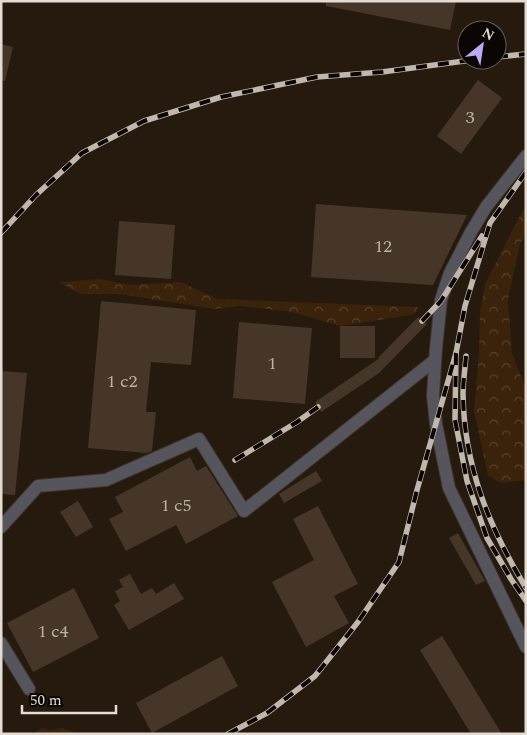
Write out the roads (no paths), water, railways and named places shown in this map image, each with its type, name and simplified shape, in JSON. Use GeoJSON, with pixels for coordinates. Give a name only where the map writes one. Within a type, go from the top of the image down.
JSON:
{"type":"FeatureCollection","features":[{"type":"Feature","properties":{"kind":"street"},"geometry":{"type":"LineString","coordinates":[[526,156],[486,207],[450,273],[441,300],[435,360],[434,405],[449,488],[526,646]]}},
{"type":"Feature","properties":{"kind":"street"},"geometry":{"type":"LineString","coordinates":[[1,526],[38,486],[106,480],[199,439],[244,511],[435,360]]}},
{"type":"Feature","properties":{"kind":"street"},"geometry":{"type":"LineString","coordinates":[[1,642],[29,689]]}},
{"type":"Feature","properties":{"kind":"railway"},"geometry":{"type":"LineString","coordinates":[[507,56],[526,54]]}},
{"type":"Feature","properties":{"kind":"railway"},"geometry":{"type":"LineString","coordinates":[[1,233],[36,195],[82,153],[144,121],[221,97],[317,77],[382,72],[457,62]]}},
{"type":"Feature","properties":{"kind":"railway"},"geometry":{"type":"LineString","coordinates":[[526,172],[490,223],[465,306],[456,353],[455,420],[467,481],[487,538],[526,601]]}},
{"type":"Feature","properties":{"kind":"railway"},"geometry":{"type":"LineString","coordinates":[[422,321],[441,301],[482,236]]}},
{"type":"Feature","properties":{"kind":"railway"},"geometry":{"type":"LineString","coordinates":[[228,734],[267,713],[315,676],[358,622],[399,562],[417,490],[456,353]]}},
{"type":"Feature","properties":{"kind":"railway"},"geometry":{"type":"LineString","coordinates":[[466,356],[463,389],[464,421],[474,471],[490,519],[526,588]]}},
{"type":"Feature","properties":{"kind":"railway"},"geometry":{"type":"LineString","coordinates":[[235,460],[318,407]]}}]}
